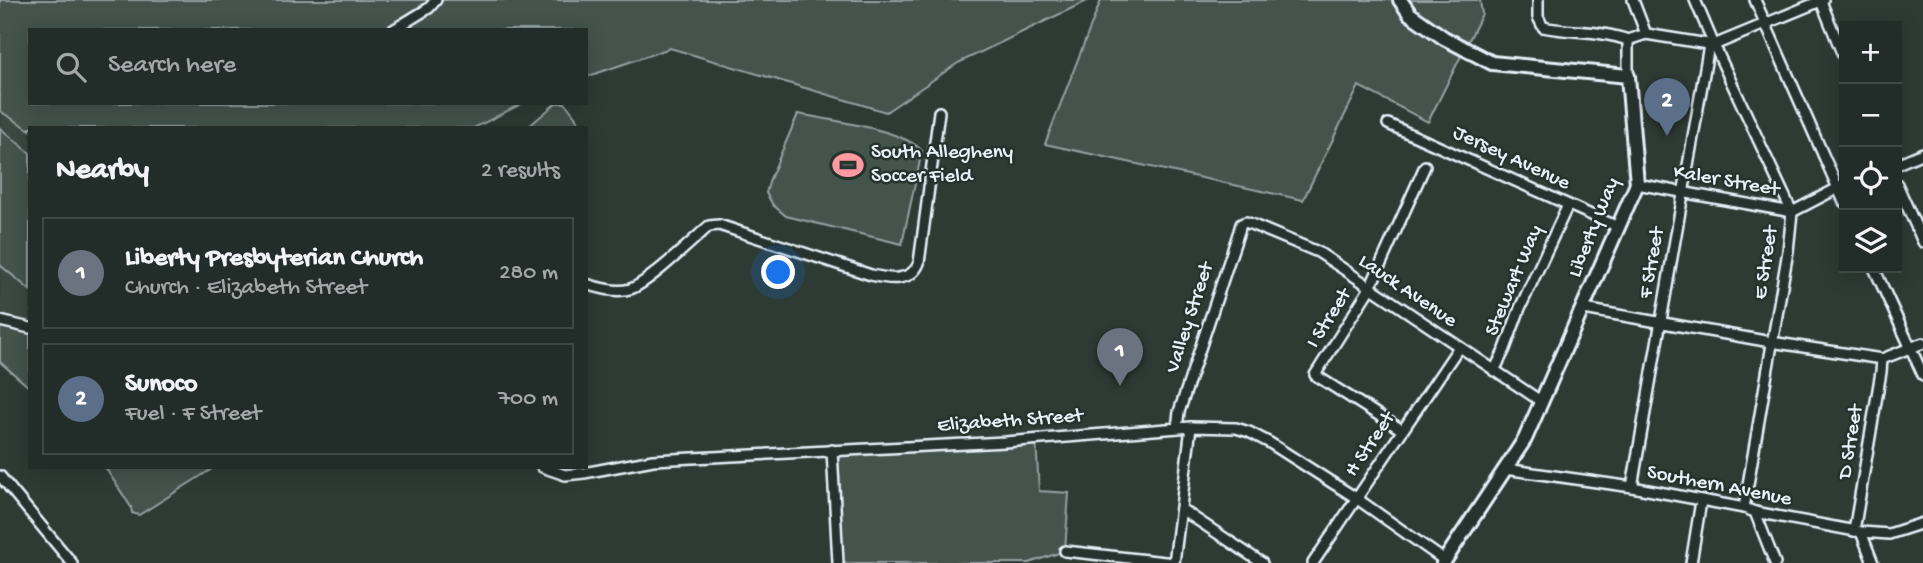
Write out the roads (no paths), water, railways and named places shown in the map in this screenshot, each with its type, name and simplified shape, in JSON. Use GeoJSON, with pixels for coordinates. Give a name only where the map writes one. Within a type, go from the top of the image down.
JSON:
{"type":"FeatureCollection","features":[{"type":"Feature","properties":{"kind":"street"},"geometry":{"type":"LineString","coordinates":[[396,28],[429,8],[436,0]]}},
{"type":"Feature","properties":{"kind":"street"},"geometry":{"type":"LineString","coordinates":[[1400,0],[1410,14],[1444,38],[1492,63],[1628,76],[1628,40]]}},
{"type":"Feature","properties":{"kind":"street"},"geometry":{"type":"LineString","coordinates":[[1538,0],[1538,17],[1543,27],[1560,31],[1601,32],[1628,40],[1646,34],[1711,45],[1822,0],[1839,45]]}},
{"type":"Feature","properties":{"kind":"street"},"geometry":{"type":"LineString","coordinates":[[1633,0],[1646,34]]}},
{"type":"Feature","properties":{"kind":"street","name":"E Street"},"geometry":{"type":"LineString","coordinates":[[1695,0],[1711,45],[1792,212],[1788,251],[1744,508]]}},
{"type":"Feature","properties":{"kind":"street"},"geometry":{"type":"LineString","coordinates":[[1755,0],[1839,182]]}},
{"type":"Feature","properties":{"kind":"street","name":"F Street"},"geometry":{"type":"LineString","coordinates":[[1632,487],[1711,45]]}},
{"type":"Feature","properties":{"kind":"street","name":"Liberty Way"},"geometry":{"type":"LineString","coordinates":[[1444,562],[1525,439],[1637,184],[1628,76]]}},
{"type":"Feature","properties":{"kind":"street"},"geometry":{"type":"LineString","coordinates":[[588,284],[610,290],[632,289],[709,226],[719,225],[870,275],[890,279],[908,276],[916,271],[919,263],[939,112]]}},
{"type":"Feature","properties":{"kind":"street","name":"Jersey Avenue"},"geometry":{"type":"LineString","coordinates":[[1388,124],[1618,228]]}},
{"type":"Feature","properties":{"kind":"street"},"geometry":{"type":"LineString","coordinates":[[1902,162],[1923,153]]}},
{"type":"Feature","properties":{"kind":"street","name":"I Street"},"geometry":{"type":"LineString","coordinates":[[1402,430],[1315,375],[1370,288],[1424,166]]}},
{"type":"Feature","properties":{"kind":"street","name":"Kaler Street"},"geometry":{"type":"LineString","coordinates":[[1637,184],[1792,212],[1839,187]]}},
{"type":"Feature","properties":{"kind":"street"},"geometry":{"type":"LineString","coordinates":[[1902,195],[1923,242]]}},
{"type":"Feature","properties":{"kind":"street","name":"Stewart Way"},"geometry":{"type":"LineString","coordinates":[[1494,371],[1568,205]]}},
{"type":"Feature","properties":{"kind":"street","name":"Lauck Avenue"},"geometry":{"type":"LineString","coordinates":[[1246,222],[1318,252],[1542,402]]}},
{"type":"Feature","properties":{"kind":"street","name":"Valley Street"},"geometry":{"type":"LineString","coordinates":[[1177,428],[1179,412],[1234,243],[1241,224],[1246,222]]}},
{"type":"Feature","properties":{"kind":"street"},"geometry":{"type":"LineString","coordinates":[[1876,273],[1923,375]]}},
{"type":"Feature","properties":{"kind":"street"},"geometry":{"type":"LineString","coordinates":[[1584,309],[1882,359],[1923,343]]}},
{"type":"Feature","properties":{"kind":"street"},"geometry":{"type":"LineString","coordinates":[[0,321],[28,328]]}},
{"type":"Feature","properties":{"kind":"street","name":"H Street"},"geometry":{"type":"LineString","coordinates":[[1313,563],[1459,347]]}},
{"type":"Feature","properties":{"kind":"street","name":"D Street"},"geometry":{"type":"LineString","coordinates":[[1857,531],[1882,359]]}},
{"type":"Feature","properties":{"kind":"street"},"geometry":{"type":"LineString","coordinates":[[1065,551],[1174,563],[1191,427]]}},
{"type":"Feature","properties":{"kind":"street","name":"Elizabeth Street"},"geometry":{"type":"LineString","coordinates":[[548,469],[565,475],[653,460],[1005,442],[1191,427],[1228,427],[1249,432],[1270,443],[1356,498],[1444,562]]}},
{"type":"Feature","properties":{"kind":"street"},"geometry":{"type":"LineString","coordinates":[[832,450],[838,563]]}},
{"type":"Feature","properties":{"kind":"street","name":"Southern Avenue"},"geometry":{"type":"LineString","coordinates":[[1505,469],[1632,487],[1857,531],[1889,534],[1923,523]]}},
{"type":"Feature","properties":{"kind":"street"},"geometry":{"type":"LineString","coordinates":[[0,476],[72,563]]}},
{"type":"Feature","properties":{"kind":"street"},"geometry":{"type":"LineString","coordinates":[[1691,563],[1701,500]]}},
{"type":"Feature","properties":{"kind":"street"},"geometry":{"type":"LineString","coordinates":[[1181,509],[1262,563]]}},
{"type":"Feature","properties":{"kind":"street"},"geometry":{"type":"LineString","coordinates":[[1755,512],[1775,563]]}},
{"type":"Feature","properties":{"kind":"street"},"geometry":{"type":"LineString","coordinates":[[1857,531],[1873,563]]}},
{"type":"Feature","properties":{"kind":"place","name":"Sunoco"},"geometry":{"type":"Point","coordinates":[1667,136]}},
{"type":"Feature","properties":{"kind":"place","name":"South Allegheny Soccer Field"},"geometry":{"type":"Point","coordinates":[848,165]}},
{"type":"Feature","properties":{"kind":"place","name":"Liberty Presbyterian Church"},"geometry":{"type":"Point","coordinates":[1120,386]}}]}
